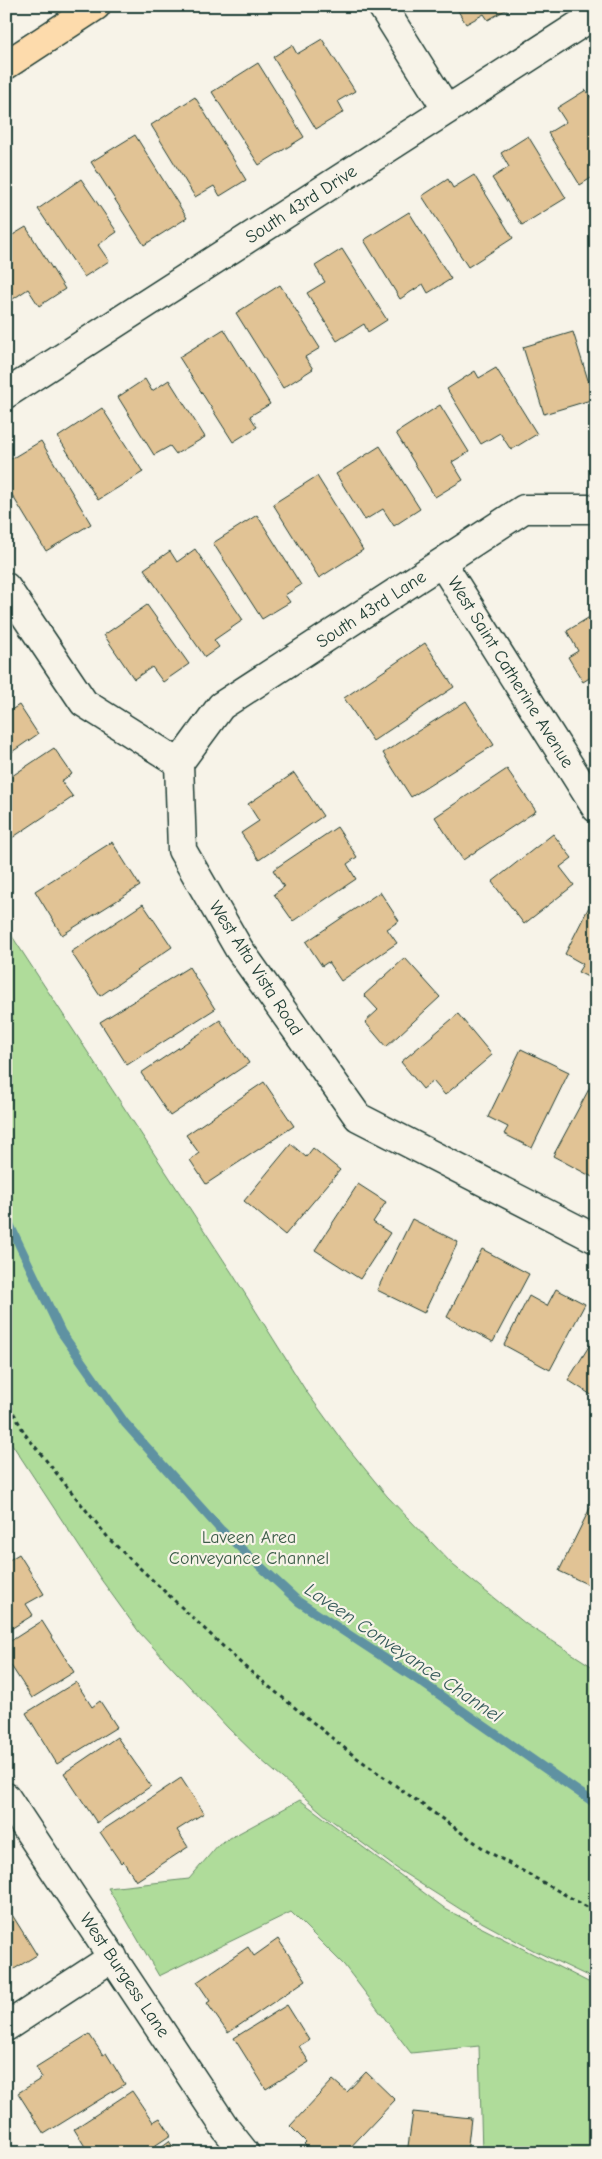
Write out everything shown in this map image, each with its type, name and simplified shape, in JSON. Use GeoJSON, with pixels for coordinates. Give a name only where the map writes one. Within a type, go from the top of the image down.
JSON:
{"type":"FeatureCollection","features":[{"type":"Feature","properties":{"kind":"main road"},"geometry":{"type":"LineString","coordinates":[[6,65],[96,6]]}},
{"type":"Feature","properties":{"kind":"street"},"geometry":{"type":"LineString","coordinates":[[382,6],[447,110]]}},
{"type":"Feature","properties":{"kind":"street","name":"South 43rd Drive"},"geometry":{"type":"LineString","coordinates":[[6,394],[596,14]]}},
{"type":"Feature","properties":{"kind":"street","name":"South 43rd Lane"},"geometry":{"type":"LineString","coordinates":[[179,763],[221,706],[524,509],[591,509]]}},
{"type":"Feature","properties":{"kind":"street","name":"West Saint Catherine Avenue"},"geometry":{"type":"LineString","coordinates":[[442,563],[596,808]]}},
{"type":"Feature","properties":{"kind":"street"},"geometry":{"type":"LineString","coordinates":[[6,588],[84,703],[179,763]]}},
{"type":"Feature","properties":{"kind":"street","name":"West Alta Vista Road"},"geometry":{"type":"LineString","coordinates":[[179,763],[182,850],[239,949],[358,1117],[596,1239]]}},
{"type":"Feature","properties":{"kind":"street","name":"West Burgess Lane"},"geometry":{"type":"LineString","coordinates":[[6,1797],[221,2120],[245,2153]]}},
{"type":"Feature","properties":{"kind":"street"},"geometry":{"type":"LineString","coordinates":[[6,2028],[113,1957]]}},
{"type":"Feature","properties":{"kind":"path"},"geometry":{"type":"LineString","coordinates":[[6,1399],[25,1434],[110,1540],[245,1667],[353,1755],[487,1851],[596,1912]]}},
{"type":"Feature","properties":{"kind":"green space","name":"Laveen Area Conveyance Channel"},"geometry":{"type":"Polygon","coordinates":[[[6,927],[232,1273],[306,1391],[343,1442],[387,1496],[453,1565],[526,1624],[596,1669],[596,1980],[533,1950],[474,1918],[399,1870],[327,1817],[260,1759],[228,1728],[139,1632],[100,1578],[6,1435],[6,927]]]}},
{"type":"Feature","properties":{"kind":"green space"},"geometry":{"type":"Polygon","coordinates":[[[300,1800],[447,1910],[596,1986],[596,2153],[482,2153],[479,2046],[411,2053],[344,1965],[291,1912],[159,1976],[108,1888],[189,1879],[219,1844],[300,1800]]]}},
{"type":"Feature","properties":{"kind":"building"},"geometry":{"type":"Polygon","coordinates":[[[455,6],[512,6],[488,20],[484,14],[466,24],[455,6]]]}},
{"type":"Feature","properties":{"kind":"building"},"geometry":{"type":"Polygon","coordinates":[[[322,39],[355,91],[338,101],[344,112],[316,129],[273,57],[292,45],[297,54],[322,39]]]}},
{"type":"Feature","properties":{"kind":"building"},"geometry":{"type":"Polygon","coordinates":[[[258,63],[304,137],[259,165],[212,92],[258,63]]]}},
{"type":"Feature","properties":{"kind":"building"},"geometry":{"type":"Polygon","coordinates":[[[586,90],[596,105],[596,175],[580,185],[548,133],[566,122],[557,108],[586,90]]]}},
{"type":"Feature","properties":{"kind":"building"},"geometry":{"type":"Polygon","coordinates":[[[195,97],[246,180],[220,196],[214,186],[195,197],[151,125],[195,97]]]}},
{"type":"Feature","properties":{"kind":"building"},"geometry":{"type":"Polygon","coordinates":[[[135,135],[187,218],[144,245],[91,162],[135,135]]]}},
{"type":"Feature","properties":{"kind":"building"},"geometry":{"type":"Polygon","coordinates":[[[528,136],[566,198],[522,225],[492,178],[509,167],[501,153],[528,136]]]}},
{"type":"Feature","properties":{"kind":"building"},"geometry":{"type":"Polygon","coordinates":[[[474,175],[513,238],[468,267],[422,196],[448,179],[453,188],[474,175]]]}},
{"type":"Feature","properties":{"kind":"building"},"geometry":{"type":"Polygon","coordinates":[[[81,179],[117,232],[98,245],[109,261],[84,277],[38,209],[81,179]]]}},
{"type":"Feature","properties":{"kind":"building"},"geometry":{"type":"Polygon","coordinates":[[[409,212],[451,279],[428,293],[423,284],[400,299],[364,240],[409,212]]]}},
{"type":"Feature","properties":{"kind":"building"},"geometry":{"type":"Polygon","coordinates":[[[26,227],[65,289],[39,306],[28,289],[10,301],[6,295],[6,239],[26,227]]]}},
{"type":"Feature","properties":{"kind":"building"},"geometry":{"type":"Polygon","coordinates":[[[342,249],[387,320],[368,332],[364,324],[337,341],[307,293],[325,282],[315,266],[342,249]]]}},
{"type":"Feature","properties":{"kind":"building"},"geometry":{"type":"Polygon","coordinates":[[[280,285],[320,348],[305,357],[313,369],[283,388],[236,313],[280,285]]]}},
{"type":"Feature","properties":{"kind":"building"},"geometry":{"type":"Polygon","coordinates":[[[224,329],[270,404],[250,416],[257,427],[233,442],[179,357],[224,329]]]}},
{"type":"Feature","properties":{"kind":"building"},"geometry":{"type":"Polygon","coordinates":[[[573,332],[594,399],[544,414],[523,347],[573,332]]]}},
{"type":"Feature","properties":{"kind":"building"},"geometry":{"type":"Polygon","coordinates":[[[496,368],[537,434],[511,450],[500,433],[481,444],[447,389],[475,371],[479,378],[496,368]]]}},
{"type":"Feature","properties":{"kind":"building"},"geometry":{"type":"Polygon","coordinates":[[[145,379],[152,391],[169,380],[205,437],[176,454],[170,446],[154,455],[118,397],[145,379]]]}},
{"type":"Feature","properties":{"kind":"building"},"geometry":{"type":"Polygon","coordinates":[[[440,405],[469,452],[452,462],[463,480],[435,497],[396,433],[440,405]]]}},
{"type":"Feature","properties":{"kind":"building"},"geometry":{"type":"Polygon","coordinates":[[[102,408],[143,472],[98,500],[58,437],[102,408]]]}},
{"type":"Feature","properties":{"kind":"building"},"geometry":{"type":"Polygon","coordinates":[[[41,441],[91,524],[46,551],[6,485],[6,462],[41,441]]]}},
{"type":"Feature","properties":{"kind":"building"},"geometry":{"type":"Polygon","coordinates":[[[380,446],[420,509],[394,526],[383,509],[365,520],[336,474],[380,446]]]}},
{"type":"Feature","properties":{"kind":"building"},"geometry":{"type":"Polygon","coordinates":[[[317,476],[363,550],[319,578],[273,504],[317,476]]]}},
{"type":"Feature","properties":{"kind":"building"},"geometry":{"type":"Polygon","coordinates":[[[257,515],[301,585],[285,595],[290,602],[262,619],[213,543],[257,515]]]}},
{"type":"Feature","properties":{"kind":"building"},"geometry":{"type":"Polygon","coordinates":[[[195,549],[243,620],[214,640],[219,647],[205,657],[144,569],[170,551],[177,562],[195,549]]]}},
{"type":"Feature","properties":{"kind":"building"},"geometry":{"type":"Polygon","coordinates":[[[147,605],[189,664],[163,682],[152,667],[134,679],[104,635],[147,605]]]}},
{"type":"Feature","properties":{"kind":"building"},"geometry":{"type":"Polygon","coordinates":[[[596,613],[596,674],[583,682],[568,657],[578,651],[567,631],[596,613]]]}},
{"type":"Feature","properties":{"kind":"building"},"geometry":{"type":"Polygon","coordinates":[[[425,643],[454,687],[373,741],[344,698],[425,643]]]}},
{"type":"Feature","properties":{"kind":"building"},"geometry":{"type":"Polygon","coordinates":[[[466,701],[494,745],[411,797],[383,753],[466,701]]]}},
{"type":"Feature","properties":{"kind":"building"},"geometry":{"type":"Polygon","coordinates":[[[19,705],[38,734],[6,756],[6,709],[8,712],[19,705]]]}},
{"type":"Feature","properties":{"kind":"building"},"geometry":{"type":"Polygon","coordinates":[[[54,748],[72,774],[61,781],[73,797],[6,842],[6,780],[54,748]]]}},
{"type":"Feature","properties":{"kind":"building"},"geometry":{"type":"Polygon","coordinates":[[[507,769],[536,811],[463,860],[435,817],[507,769]]]}},
{"type":"Feature","properties":{"kind":"building"},"geometry":{"type":"Polygon","coordinates":[[[294,773],[323,816],[259,860],[241,833],[259,821],[248,804],[294,773]]]}},
{"type":"Feature","properties":{"kind":"building"},"geometry":{"type":"Polygon","coordinates":[[[337,827],[357,857],[347,864],[356,879],[293,921],[274,894],[284,887],[273,870],[337,827]]]}},
{"type":"Feature","properties":{"kind":"building"},"geometry":{"type":"Polygon","coordinates":[[[553,834],[572,858],[560,867],[574,885],[524,924],[492,882],[553,834]]]}},
{"type":"Feature","properties":{"kind":"building"},"geometry":{"type":"Polygon","coordinates":[[[112,842],[140,886],[62,935],[35,891],[112,842]]]}},
{"type":"Feature","properties":{"kind":"building"},"geometry":{"type":"Polygon","coordinates":[[[380,892],[399,921],[387,929],[397,943],[341,981],[328,962],[322,966],[306,942],[380,892]]]}},
{"type":"Feature","properties":{"kind":"building"},"geometry":{"type":"Polygon","coordinates":[[[596,893],[596,981],[578,972],[583,964],[565,954],[596,893]]]}},
{"type":"Feature","properties":{"kind":"building"},"geometry":{"type":"Polygon","coordinates":[[[143,904],[172,947],[100,996],[71,952],[143,904]]]}},
{"type":"Feature","properties":{"kind":"building"},"geometry":{"type":"Polygon","coordinates":[[[405,958],[440,997],[386,1047],[365,1022],[378,1010],[364,995],[405,958]]]}},
{"type":"Feature","properties":{"kind":"building"},"geometry":{"type":"Polygon","coordinates":[[[189,967],[215,1009],[127,1065],[100,1022],[189,967]]]}},
{"type":"Feature","properties":{"kind":"building"},"geometry":{"type":"Polygon","coordinates":[[[458,1014],[492,1055],[445,1095],[433,1081],[423,1089],[401,1062],[458,1014]]]}},
{"type":"Feature","properties":{"kind":"building"},"geometry":{"type":"Polygon","coordinates":[[[220,1020],[249,1063],[170,1116],[141,1073],[220,1020]]]}},
{"type":"Feature","properties":{"kind":"building"},"geometry":{"type":"Polygon","coordinates":[[[521,1049],[569,1072],[532,1148],[504,1134],[508,1127],[488,1117],[521,1049]]]}},
{"type":"Feature","properties":{"kind":"building"},"geometry":{"type":"Polygon","coordinates":[[[596,1076],[596,1179],[553,1156],[596,1076]]]}},
{"type":"Feature","properties":{"kind":"building"},"geometry":{"type":"Polygon","coordinates":[[[264,1082],[294,1126],[206,1184],[190,1160],[199,1153],[186,1135],[264,1082]]]}},
{"type":"Feature","properties":{"kind":"building"},"geometry":{"type":"Polygon","coordinates":[[[291,1144],[306,1157],[313,1148],[340,1170],[285,1235],[244,1201],[291,1144]]]}},
{"type":"Feature","properties":{"kind":"building"},"geometry":{"type":"Polygon","coordinates":[[[358,1184],[386,1202],[373,1222],[390,1233],[360,1279],[315,1250],[358,1184]]]}},
{"type":"Feature","properties":{"kind":"building"},"geometry":{"type":"Polygon","coordinates":[[[412,1219],[458,1242],[424,1313],[377,1290],[412,1219]]]}},
{"type":"Feature","properties":{"kind":"building"},"geometry":{"type":"Polygon","coordinates":[[[482,1249],[529,1274],[493,1342],[447,1317],[482,1249]]]}},
{"type":"Feature","properties":{"kind":"building"},"geometry":{"type":"Polygon","coordinates":[[[556,1289],[585,1304],[550,1370],[504,1345],[529,1296],[547,1306],[556,1289]]]}},
{"type":"Feature","properties":{"kind":"building"},"geometry":{"type":"Polygon","coordinates":[[[596,1335],[596,1398],[568,1380],[596,1335]]]}},
{"type":"Feature","properties":{"kind":"building"},"geometry":{"type":"Polygon","coordinates":[[[593,1502],[596,1503],[596,1577],[591,1575],[587,1584],[559,1571],[593,1502]]]}},
{"type":"Feature","properties":{"kind":"building"},"geometry":{"type":"Polygon","coordinates":[[[19,1554],[44,1594],[26,1604],[33,1615],[6,1632],[6,1562],[19,1554]]]}},
{"type":"Feature","properties":{"kind":"building"},"geometry":{"type":"Polygon","coordinates":[[[42,1621],[74,1672],[32,1698],[6,1658],[6,1644],[42,1621]]]}},
{"type":"Feature","properties":{"kind":"building"},"geometry":{"type":"Polygon","coordinates":[[[76,1682],[92,1707],[100,1701],[117,1727],[57,1764],[26,1713],[76,1682]]]}},
{"type":"Feature","properties":{"kind":"building"},"geometry":{"type":"Polygon","coordinates":[[[117,1737],[151,1786],[97,1823],[64,1773],[117,1737]]]}},
{"type":"Feature","properties":{"kind":"building"},"geometry":{"type":"Polygon","coordinates":[[[181,1778],[204,1813],[177,1830],[188,1847],[136,1881],[100,1832],[181,1778]]]}},
{"type":"Feature","properties":{"kind":"building"},"geometry":{"type":"Polygon","coordinates":[[[6,1905],[37,1955],[6,1974],[6,1905]]]}},
{"type":"Feature","properties":{"kind":"building"},"geometry":{"type":"Polygon","coordinates":[[[278,1939],[306,1980],[228,2033],[207,2003],[210,2001],[197,1982],[248,1947],[254,1956],[278,1939]]]}},
{"type":"Feature","properties":{"kind":"building"},"geometry":{"type":"Polygon","coordinates":[[[287,2005],[309,2040],[299,2046],[309,2062],[266,2089],[234,2038],[287,2005]]]}},
{"type":"Feature","properties":{"kind":"building"},"geometry":{"type":"Polygon","coordinates":[[[89,2034],[103,2055],[106,2053],[125,2084],[44,2134],[18,2093],[42,2078],[36,2067],[89,2034]]]}},
{"type":"Feature","properties":{"kind":"building"},"geometry":{"type":"Polygon","coordinates":[[[366,2072],[395,2100],[345,2153],[313,2153],[304,2144],[306,2142],[290,2126],[333,2080],[347,2092],[366,2072]]]}},
{"type":"Feature","properties":{"kind":"building"},"geometry":{"type":"Polygon","coordinates":[[[132,2091],[153,2122],[160,2118],[171,2135],[144,2153],[89,2153],[74,2129],[132,2091]]]}},
{"type":"Feature","properties":{"kind":"building"},"geometry":{"type":"Polygon","coordinates":[[[413,2112],[471,2118],[467,2153],[407,2153],[413,2112]]]}},
{"type":"Feature","properties":{"kind":"building"},"geometry":{"type":"Polygon","coordinates":[[[169,2141],[177,2153],[153,2153],[169,2141]]]}},
{"type":"Feature","properties":{"kind":"waterway","name":"Laveen Conveyance Channel"},"geometry":{"type":"LineString","coordinates":[[6,1217],[61,1332],[125,1423],[220,1529],[299,1602],[424,1684],[596,1804]]}}]}
